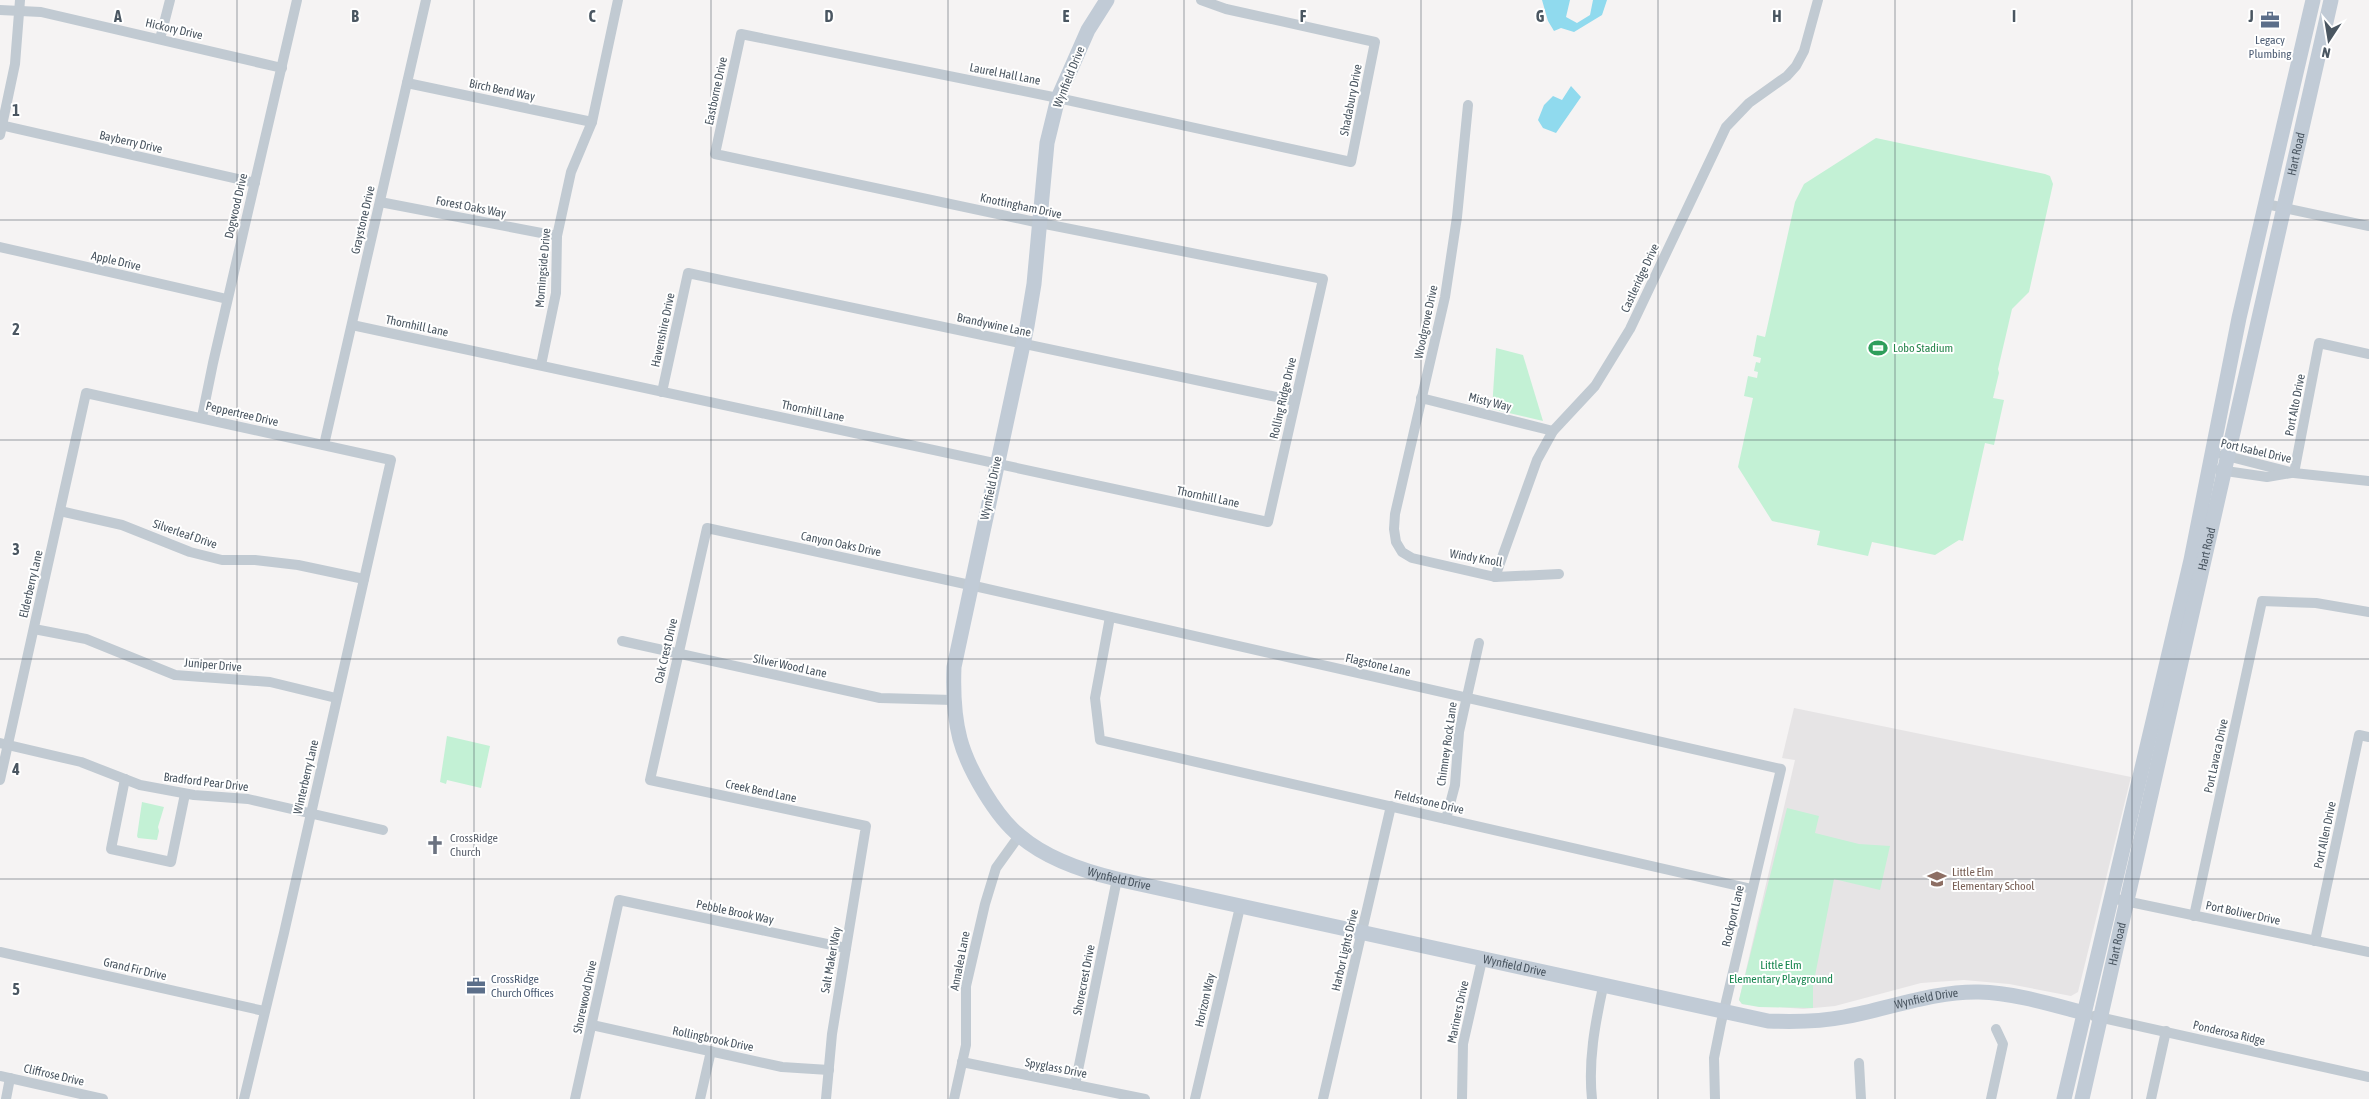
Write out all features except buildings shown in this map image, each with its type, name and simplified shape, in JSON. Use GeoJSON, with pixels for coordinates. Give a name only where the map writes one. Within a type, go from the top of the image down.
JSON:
{"type":"FeatureCollection","features":[{"type":"Feature","properties":{"kind":"street"},"geometry":{"type":"LineString","coordinates":[[160,38],[170,0]]}},
{"type":"Feature","properties":{"kind":"street","name":"Dogwood Drive"},"geometry":{"type":"LineString","coordinates":[[202,417],[227,299],[297,0]]}},
{"type":"Feature","properties":{"kind":"street","name":"Graystone Drive"},"geometry":{"type":"LineString","coordinates":[[324,445],[426,0]]}},
{"type":"Feature","properties":{"kind":"street","name":"Morningside Drive"},"geometry":{"type":"LineString","coordinates":[[541,365],[556,294],[557,236],[571,172],[592,122],[618,0]]}},
{"type":"Feature","properties":{"kind":"street","name":"Shadabury Drive"},"geometry":{"type":"LineString","coordinates":[[1201,0],[1226,9],[1374,42],[1351,162]]}},
{"type":"Feature","properties":{"kind":"street","name":"Castleridge Drive"},"geometry":{"type":"LineString","coordinates":[[1495,577],[1532,471],[1553,431],[1595,386],[1630,329],[1726,127],[1749,104],[1787,76],[1796,66],[1804,51],[1818,0]]}},
{"type":"Feature","properties":{"kind":"street","name":"Hart Road"},"geometry":{"type":"LineString","coordinates":[[2167,689],[2190,560],[2239,318],[2312,0]]}},
{"type":"Feature","properties":{"kind":"street","name":"Hart Road"},"geometry":{"type":"LineString","coordinates":[[2064,1099],[2084,1013],[2118,900],[2167,689],[2226,463],[2331,0]]}},
{"type":"Feature","properties":{"kind":"street","name":"Wynfield Drive"},"geometry":{"type":"LineString","coordinates":[[1103,1],[1058,98],[1047,143],[1034,284],[954,667],[953,700],[960,740],[977,779],[998,812],[1019,836],[1056,859],[1087,872],[1116,880],[1723,1013],[1768,1021],[1810,1022],[1845,1017],[1936,996],[1978,992],[2024,997],[2084,1013]]}},
{"type":"Feature","properties":{"kind":"street"},"geometry":{"type":"LineString","coordinates":[[1,130],[15,64],[20,5]]}},
{"type":"Feature","properties":{"kind":"street","name":"Hickory Drive"},"geometry":{"type":"LineString","coordinates":[[0,10],[20,5],[41,12],[160,38],[282,68]]}},
{"type":"Feature","properties":{"kind":"street","name":"Laurel Hall Lane"},"geometry":{"type":"LineString","coordinates":[[741,34],[1058,98],[1351,162]]}},
{"type":"Feature","properties":{"kind":"street","name":"Eastborne Drive"},"geometry":{"type":"LineString","coordinates":[[715,154],[741,34]]}},
{"type":"Feature","properties":{"kind":"street","name":"Birch Bend Way"},"geometry":{"type":"LineString","coordinates":[[407,83],[592,122]]}},
{"type":"Feature","properties":{"kind":"street"},"geometry":{"type":"LineString","coordinates":[[2291,93],[2308,97]]}},
{"type":"Feature","properties":{"kind":"street","name":"Woodgrove Drive"},"geometry":{"type":"LineString","coordinates":[[1396,542],[1394,529],[1395,514],[1445,296],[1453,248],[1468,105]]}},
{"type":"Feature","properties":{"kind":"street","name":"Bayberry Drive"},"geometry":{"type":"LineString","coordinates":[[1,130],[254,183]]}},
{"type":"Feature","properties":{"kind":"street","name":"Knottingham Drive"},"geometry":{"type":"LineString","coordinates":[[715,154],[1040,223],[1323,279]]}},
{"type":"Feature","properties":{"kind":"street","name":"Forest Oaks Way"},"geometry":{"type":"LineString","coordinates":[[380,202],[557,236]]}},
{"type":"Feature","properties":{"kind":"street"},"geometry":{"type":"LineString","coordinates":[[2266,204],[2369,226]]}},
{"type":"Feature","properties":{"kind":"street","name":"Apple Drive"},"geometry":{"type":"LineString","coordinates":[[0,247],[227,299]]}},
{"type":"Feature","properties":{"kind":"street","name":"Brandywine Lane"},"geometry":{"type":"LineString","coordinates":[[688,273],[1295,400]]}},
{"type":"Feature","properties":{"kind":"street","name":"Havenshire Drive"},"geometry":{"type":"LineString","coordinates":[[662,392],[688,273]]}},
{"type":"Feature","properties":{"kind":"street","name":"Rolling Ridge Drive"},"geometry":{"type":"LineString","coordinates":[[1268,522],[1323,279]]}},
{"type":"Feature","properties":{"kind":"street","name":"Thornhill Lane"},"geometry":{"type":"LineString","coordinates":[[352,325],[1268,522]]}},
{"type":"Feature","properties":{"kind":"street","name":"Port Alto Drive"},"geometry":{"type":"LineString","coordinates":[[2294,473],[2320,343],[2369,354]]}},
{"type":"Feature","properties":{"kind":"street","name":"Peppertree Drive"},"geometry":{"type":"LineString","coordinates":[[86,393],[391,460]]}},
{"type":"Feature","properties":{"kind":"street","name":"Elderberry Lane"},"geometry":{"type":"LineString","coordinates":[[0,780],[4,744],[34,630],[86,393]]}},
{"type":"Feature","properties":{"kind":"street","name":"Misty Way"},"geometry":{"type":"LineString","coordinates":[[1421,398],[1553,431]]}},
{"type":"Feature","properties":{"kind":"street","name":"Winterberry Lane"},"geometry":{"type":"LineString","coordinates":[[244,1099],[284,933],[391,460]]}},
{"type":"Feature","properties":{"kind":"street","name":"Port Isabel Drive"},"geometry":{"type":"LineString","coordinates":[[2210,460],[2294,473],[2369,481]]}},
{"type":"Feature","properties":{"kind":"street","name":"Port Isabel Drive"},"geometry":{"type":"LineString","coordinates":[[2210,460],[2226,463],[2267,478],[2294,473]]}},
{"type":"Feature","properties":{"kind":"street","name":"Silverleaf Drive"},"geometry":{"type":"LineString","coordinates":[[60,511],[122,525],[190,552],[222,560],[255,560],[298,565],[364,579]]}},
{"type":"Feature","properties":{"kind":"street","name":"Canyon Oaks Drive"},"geometry":{"type":"LineString","coordinates":[[707,528],[970,585]]}},
{"type":"Feature","properties":{"kind":"street","name":"Oak Crest Drive"},"geometry":{"type":"LineString","coordinates":[[650,780],[707,528]]}},
{"type":"Feature","properties":{"kind":"street","name":"Windy Knoll"},"geometry":{"type":"LineString","coordinates":[[1396,542],[1402,552],[1412,558],[1495,577],[1559,574]]}},
{"type":"Feature","properties":{"kind":"street","name":"Flagstone Lane"},"geometry":{"type":"LineString","coordinates":[[970,585],[1781,769]]}},
{"type":"Feature","properties":{"kind":"street","name":"Port Lavaca Drive"},"geometry":{"type":"LineString","coordinates":[[2194,916],[2262,601],[2316,603],[2369,612]]}},
{"type":"Feature","properties":{"kind":"street","name":"Fieldstone Drive"},"geometry":{"type":"LineString","coordinates":[[1110,617],[1095,698],[1100,740],[1752,889]]}},
{"type":"Feature","properties":{"kind":"street","name":"Juniper Drive"},"geometry":{"type":"LineString","coordinates":[[34,630],[86,639],[175,675],[270,682],[336,698]]}},
{"type":"Feature","properties":{"kind":"street","name":"Silver Wood Lane"},"geometry":{"type":"LineString","coordinates":[[622,641],[880,698],[953,700]]}},
{"type":"Feature","properties":{"kind":"street","name":"Chimney Rock Lane"},"geometry":{"type":"LineString","coordinates":[[1446,819],[1455,785],[1459,732],[1479,643]]}},
{"type":"Feature","properties":{"kind":"street","name":"Port Allen Drive"},"geometry":{"type":"LineString","coordinates":[[2315,941],[2364,736]]}},
{"type":"Feature","properties":{"kind":"street","name":"Bradford Pear Drive"},"geometry":{"type":"LineString","coordinates":[[4,744],[81,762],[140,785],[185,794],[248,799],[383,830]]}},
{"type":"Feature","properties":{"kind":"street","name":"Rockport Lane"},"geometry":{"type":"LineString","coordinates":[[1715,1099],[1714,1058],[1723,1013],[1781,769]]}},
{"type":"Feature","properties":{"kind":"street"},"geometry":{"type":"LineString","coordinates":[[125,780],[111,849],[171,862],[185,794]]}},
{"type":"Feature","properties":{"kind":"street","name":"Creek Bend Lane"},"geometry":{"type":"LineString","coordinates":[[650,780],[866,826]]}},
{"type":"Feature","properties":{"kind":"street","name":"Harbor Lights Drive"},"geometry":{"type":"LineString","coordinates":[[1323,1099],[1391,806]]}},
{"type":"Feature","properties":{"kind":"street","name":"Salt Maker Way"},"geometry":{"type":"LineString","coordinates":[[826,1099],[832,1034],[866,826]]}},
{"type":"Feature","properties":{"kind":"street","name":"Annalea Lane"},"geometry":{"type":"LineString","coordinates":[[954,1099],[966,1044],[966,986],[985,904],[996,868],[1019,836]]}},
{"type":"Feature","properties":{"kind":"street","name":"Shorecrest Drive"},"geometry":{"type":"LineString","coordinates":[[1075,1085],[1116,880]]}},
{"type":"Feature","properties":{"kind":"street","name":"Pebble Brook Way"},"geometry":{"type":"LineString","coordinates":[[619,900],[846,948]]}},
{"type":"Feature","properties":{"kind":"street","name":"Shorewood Drive"},"geometry":{"type":"LineString","coordinates":[[575,1099],[619,900]]}},
{"type":"Feature","properties":{"kind":"street","name":"Hart Road"},"geometry":{"type":"LineString","coordinates":[[2082,1099],[2100,1017],[2118,900]]}},
{"type":"Feature","properties":{"kind":"street","name":"Port Boliver Drive"},"geometry":{"type":"LineString","coordinates":[[2118,900],[2369,952]]}},
{"type":"Feature","properties":{"kind":"street","name":"Horizon Way"},"geometry":{"type":"LineString","coordinates":[[1195,1099],[1240,907]]}},
{"type":"Feature","properties":{"kind":"street","name":"Grand Fir Drive"},"geometry":{"type":"LineString","coordinates":[[0,952],[264,1011]]}},
{"type":"Feature","properties":{"kind":"street","name":"Mariners Drive"},"geometry":{"type":"LineString","coordinates":[[1462,1099],[1463,1044],[1482,960]]}},
{"type":"Feature","properties":{"kind":"street"},"geometry":{"type":"LineString","coordinates":[[1592,1099],[1590,1080],[1594,1029],[1603,987]]}},
{"type":"Feature","properties":{"kind":"street","name":"Ponderosa Ridge"},"geometry":{"type":"LineString","coordinates":[[2084,1013],[2369,1077]]}},
{"type":"Feature","properties":{"kind":"street","name":"Rollingbrook Drive"},"geometry":{"type":"LineString","coordinates":[[592,1025],[782,1067],[829,1070]]}},
{"type":"Feature","properties":{"kind":"street"},"geometry":{"type":"LineString","coordinates":[[1991,1099],[2003,1044],[1996,1029]]}},
{"type":"Feature","properties":{"kind":"street"},"geometry":{"type":"LineString","coordinates":[[2151,1099],[2166,1031]]}},
{"type":"Feature","properties":{"kind":"street"},"geometry":{"type":"LineString","coordinates":[[700,1099],[711,1052]]}},
{"type":"Feature","properties":{"kind":"street","name":"Spyglass Drive"},"geometry":{"type":"LineString","coordinates":[[962,1062],[1145,1099]]}},
{"type":"Feature","properties":{"kind":"street"},"geometry":{"type":"LineString","coordinates":[[1858,1062],[1862,1099]]}},
{"type":"Feature","properties":{"kind":"street"},"geometry":{"type":"LineString","coordinates":[[5,1077],[6,1099]]}},
{"type":"Feature","properties":{"kind":"street","name":"Cliffrose Drive"},"geometry":{"type":"LineString","coordinates":[[5,1077],[103,1099]]}},
{"type":"Feature","properties":{"kind":"shaded area","name":"Little Elm Elementary School"},"geometry":{"type":"Polygon","coordinates":[[[1794,708],[2131,777],[2078,992],[2071,996],[2009,984],[1964,980],[1921,983],[1835,1006],[1803,1009],[1742,1004],[1739,1000],[1795,760],[1782,758],[1794,708]]]}},
{"type":"Feature","properties":{"kind":"green space","name":"Lobo Stadium"},"geometry":{"type":"Polygon","coordinates":[[[1876,138],[2045,174],[2050,176],[2053,184],[2029,292],[2012,309],[1998,369],[1999,373],[1993,398],[2004,400],[1994,445],[1985,443],[1963,541],[1959,540],[1935,555],[1872,542],[1868,556],[1817,545],[1820,531],[1772,521],[1738,467],[1753,398],[1744,396],[1748,376],[1757,378],[1758,372],[1754,371],[1756,362],[1760,363],[1761,358],[1753,356],[1757,335],[1765,337],[1795,202],[1804,184],[1876,138]]]}},
{"type":"Feature","properties":{"kind":"green space"},"geometry":{"type":"Polygon","coordinates":[[[1496,348],[1523,355],[1543,421],[1492,409],[1496,348]]]}},
{"type":"Feature","properties":{"kind":"green space"},"geometry":{"type":"Polygon","coordinates":[[[447,736],[490,746],[481,788],[447,780],[446,784],[440,782],[447,736]]]}},
{"type":"Feature","properties":{"kind":"green space"},"geometry":{"type":"Polygon","coordinates":[[[142,802],[164,807],[158,827],[157,840],[138,838],[137,836],[142,802]]]}},
{"type":"Feature","properties":{"kind":"green space","name":"Little Elm Elementary Playground"},"geometry":{"type":"Polygon","coordinates":[[[1787,808],[1819,816],[1815,833],[1859,844],[1890,846],[1880,890],[1834,879],[1813,986],[1813,1008],[1759,1007],[1742,1004],[1739,1000],[1787,808]]]}},
{"type":"Feature","properties":{"kind":"water"},"geometry":{"type":"Polygon","coordinates":[[[1542,0],[1570,0],[1566,17],[1577,23],[1590,15],[1593,0],[1607,0],[1602,15],[1574,32],[1561,28],[1554,31],[1548,21],[1542,0]]]}},
{"type":"Feature","properties":{"kind":"water"},"geometry":{"type":"Polygon","coordinates":[[[1571,86],[1581,97],[1556,133],[1543,128],[1538,120],[1544,105],[1553,96],[1562,100],[1571,86]]]}},
{"type":"Feature","properties":{"kind":"place","name":"Legacy Plumbing"},"geometry":{"type":"Point","coordinates":[2270,20]}},
{"type":"Feature","properties":{"kind":"place","name":"Lobo Stadium"},"geometry":{"type":"Point","coordinates":[1878,348]}},
{"type":"Feature","properties":{"kind":"place","name":"CrossRidge Church"},"geometry":{"type":"Point","coordinates":[435,845]}},
{"type":"Feature","properties":{"kind":"place","name":"Little Elm Elementary School"},"geometry":{"type":"Point","coordinates":[1937,879]}},
{"type":"Feature","properties":{"kind":"place","name":"CrossRidge Church Offices"},"geometry":{"type":"Point","coordinates":[476,986]}}]}
